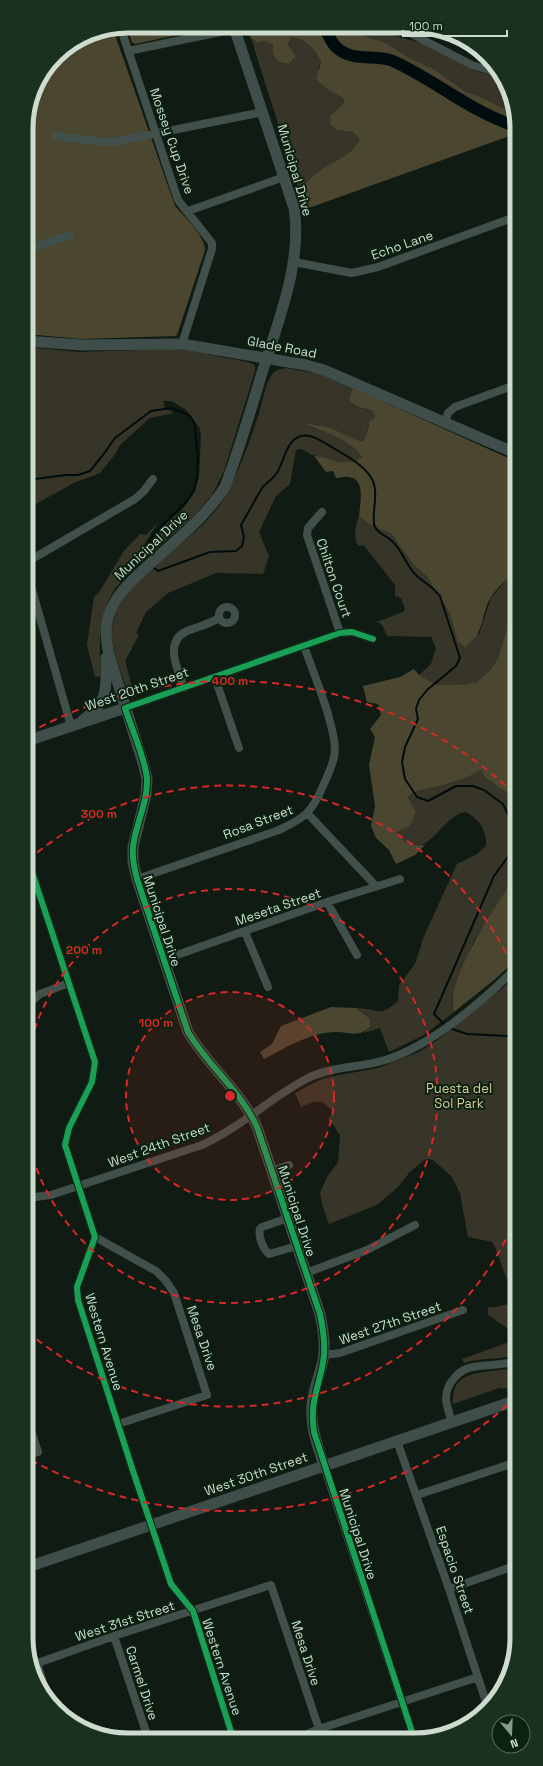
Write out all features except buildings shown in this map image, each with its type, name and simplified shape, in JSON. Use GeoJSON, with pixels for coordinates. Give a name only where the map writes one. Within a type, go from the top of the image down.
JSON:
{"type":"FeatureCollection","features":[{"type":"Feature","properties":{"kind":"main road","name":"Municipal Drive"},"geometry":{"type":"LineString","coordinates":[[236,33],[294,208],[296,222],[294,262],[267,357],[225,486],[214,504],[200,519],[121,591],[110,610],[106,641],[125,708],[143,763],[146,779],[146,795],[133,847],[133,862],[136,879],[188,1032],[196,1045],[251,1114],[288,1218],[322,1323],[324,1355],[312,1406],[314,1432],[324,1466]]}},
{"type":"Feature","properties":{"kind":"main road","name":"Glade Road"},"geometry":{"type":"LineString","coordinates":[[33,342],[81,345],[182,344],[267,357],[324,370],[510,450]]}},
{"type":"Feature","properties":{"kind":"main road"},"geometry":{"type":"LineString","coordinates":[[74,725],[88,716],[105,696],[106,641]]}},
{"type":"Feature","properties":{"kind":"main road","name":"West 20th Street"},"geometry":{"type":"LineString","coordinates":[[33,739],[125,708]]}},
{"type":"Feature","properties":{"kind":"main road","name":"West 30th Street"},"geometry":{"type":"LineString","coordinates":[[33,1565],[510,1402]]}},
{"type":"Feature","properties":{"kind":"street","name":"Mossey Cup Drive"},"geometry":{"type":"LineString","coordinates":[[122,33],[157,133],[178,200],[208,236],[212,243],[212,249],[182,344]]}},
{"type":"Feature","properties":{"kind":"street"},"geometry":{"type":"LineString","coordinates":[[128,51],[211,33]]}},
{"type":"Feature","properties":{"kind":"street"},"geometry":{"type":"LineString","coordinates":[[410,33],[472,64],[490,70]]}},
{"type":"Feature","properties":{"kind":"street"},"geometry":{"type":"LineString","coordinates":[[56,136],[104,142],[262,112]]}},
{"type":"Feature","properties":{"kind":"street"},"geometry":{"type":"LineString","coordinates":[[188,211],[284,177]]}},
{"type":"Feature","properties":{"kind":"street","name":"Echo Lane"},"geometry":{"type":"LineString","coordinates":[[294,262],[352,273],[378,267],[510,219]]}},
{"type":"Feature","properties":{"kind":"street"},"geometry":{"type":"LineString","coordinates":[[33,248],[70,235]]}},
{"type":"Feature","properties":{"kind":"street"},"geometry":{"type":"LineString","coordinates":[[445,422],[448,413],[455,407],[510,387]]}},
{"type":"Feature","properties":{"kind":"street"},"geometry":{"type":"LineString","coordinates":[[33,558],[135,499],[144,491],[153,479]]}},
{"type":"Feature","properties":{"kind":"street","name":"Chilton Court"},"geometry":{"type":"LineString","coordinates":[[322,512],[308,528],[307,535],[343,632]]}},
{"type":"Feature","properties":{"kind":"street"},"geometry":{"type":"LineString","coordinates":[[33,592],[74,725]]}},
{"type":"Feature","properties":{"kind":"street"},"geometry":{"type":"LineString","coordinates":[[184,688],[174,658],[175,643],[180,635],[187,631],[211,623],[219,618]]}},
{"type":"Feature","properties":{"kind":"street"},"geometry":{"type":"LineString","coordinates":[[343,632],[360,633],[373,639]]}},
{"type":"Feature","properties":{"kind":"street","name":"West 20th Street"},"geometry":{"type":"LineString","coordinates":[[125,708],[215,678],[343,632]]}},
{"type":"Feature","properties":{"kind":"street","name":"Rosa Street"},"geometry":{"type":"LineString","coordinates":[[136,879],[279,830],[296,822],[308,814],[319,795],[332,765],[335,757],[335,747],[332,727],[304,646]]}},
{"type":"Feature","properties":{"kind":"street"},"geometry":{"type":"LineString","coordinates":[[215,678],[239,748]]}},
{"type":"Feature","properties":{"kind":"street"},"geometry":{"type":"LineString","coordinates":[[308,814],[376,886]]}},
{"type":"Feature","properties":{"kind":"street"},"geometry":{"type":"LineString","coordinates":[[33,875],[95,1062],[92,1082],[69,1128],[65,1145],[95,1237]]}},
{"type":"Feature","properties":{"kind":"street","name":"Meseta Street"},"geometry":{"type":"LineString","coordinates":[[163,960],[328,902],[400,879]]}},
{"type":"Feature","properties":{"kind":"street"},"geometry":{"type":"LineString","coordinates":[[328,902],[357,955]]}},
{"type":"Feature","properties":{"kind":"street"},"geometry":{"type":"LineString","coordinates":[[245,932],[268,987]]}},
{"type":"Feature","properties":{"kind":"street","name":"West 24th Street"},"geometry":{"type":"LineString","coordinates":[[33,1197],[51,1195],[78,1187],[202,1145],[219,1136],[310,1077],[336,1068],[384,1061],[419,1046],[441,1031],[486,995],[510,973]]}},
{"type":"Feature","properties":{"kind":"street"},"geometry":{"type":"LineString","coordinates":[[33,1000],[40,994],[69,983]]}},
{"type":"Feature","properties":{"kind":"street"},"geometry":{"type":"LineString","coordinates":[[272,1171],[289,1165]]}},
{"type":"Feature","properties":{"kind":"street"},"geometry":{"type":"LineString","coordinates":[[288,1218],[262,1227],[259,1235],[264,1249],[269,1254],[297,1246]]}},
{"type":"Feature","properties":{"kind":"street"},"geometry":{"type":"LineString","coordinates":[[306,1273],[367,1250],[415,1225]]}},
{"type":"Feature","properties":{"kind":"street","name":"Mesa Drive"},"geometry":{"type":"LineString","coordinates":[[95,1237],[156,1271],[166,1281],[174,1293],[207,1395],[118,1424]]}},
{"type":"Feature","properties":{"kind":"street","name":"Western Avenue"},"geometry":{"type":"LineString","coordinates":[[95,1237],[77,1287],[78,1300],[171,1584],[193,1611],[231,1733]]}},
{"type":"Feature","properties":{"kind":"street","name":"West 27th Street"},"geometry":{"type":"LineString","coordinates":[[324,1355],[335,1355],[463,1310]]}},
{"type":"Feature","properties":{"kind":"street"},"geometry":{"type":"LineString","coordinates":[[452,1422],[447,1409],[446,1395],[451,1382],[457,1375],[472,1367],[496,1366],[510,1362]]}},
{"type":"Feature","properties":{"kind":"street"},"geometry":{"type":"LineString","coordinates":[[33,1437],[38,1452],[33,1454]]}},
{"type":"Feature","properties":{"kind":"street","name":"Espacio Street"},"geometry":{"type":"LineString","coordinates":[[397,1441],[417,1495],[486,1701]]}},
{"type":"Feature","properties":{"kind":"street"},"geometry":{"type":"LineString","coordinates":[[417,1495],[510,1464]]}},
{"type":"Feature","properties":{"kind":"street","name":"Municipal Drive"},"geometry":{"type":"LineString","coordinates":[[324,1466],[412,1733]]}},
{"type":"Feature","properties":{"kind":"street"},"geometry":{"type":"LineString","coordinates":[[449,1589],[510,1567]]}},
{"type":"Feature","properties":{"kind":"street","name":"Mesa Drive"},"geometry":{"type":"LineString","coordinates":[[271,1585],[319,1729]]}},
{"type":"Feature","properties":{"kind":"street","name":"West 31st Street"},"geometry":{"type":"LineString","coordinates":[[36,1663],[114,1636],[271,1585]]}},
{"type":"Feature","properties":{"kind":"street","name":"Carmel Drive"},"geometry":{"type":"LineString","coordinates":[[114,1636],[146,1733]]}},
{"type":"Feature","properties":{"kind":"street"},"geometry":{"type":"LineString","coordinates":[[310,1733],[478,1677]]}},
{"type":"Feature","properties":{"kind":"green space"},"geometry":{"type":"Polygon","coordinates":[[[357,33],[384,33],[425,44],[474,70],[495,76],[505,98],[508,111],[479,96],[466,92],[435,70],[408,57],[386,43],[357,33]]]}},
{"type":"Feature","properties":{"kind":"green space"},"geometry":{"type":"Polygon","coordinates":[[[291,37],[301,40],[312,49],[321,62],[318,68],[330,91],[343,98],[344,103],[330,116],[337,130],[353,132],[361,139],[352,149],[310,178],[299,190],[251,38],[258,43],[264,41],[273,45],[273,54],[278,62],[289,64],[296,56],[288,45],[291,37]]]}},
{"type":"Feature","properties":{"kind":"green space"},"geometry":{"type":"Polygon","coordinates":[[[33,348],[78,352],[171,349],[191,351],[248,362],[255,365],[255,371],[224,471],[212,495],[194,516],[140,563],[144,554],[166,523],[182,510],[189,500],[199,478],[201,435],[199,427],[185,409],[171,401],[163,401],[165,408],[174,413],[150,418],[119,446],[116,453],[100,473],[74,483],[33,505],[33,348]]]}},
{"type":"Feature","properties":{"kind":"green space"},"geometry":{"type":"Polygon","coordinates":[[[286,368],[320,374],[353,388],[349,399],[354,406],[372,411],[375,416],[368,426],[367,433],[363,441],[348,437],[319,425],[304,424],[336,436],[350,445],[362,457],[356,462],[352,463],[316,456],[301,449],[296,450],[290,484],[276,496],[259,532],[269,556],[263,574],[216,573],[168,593],[146,612],[136,633],[139,635],[125,661],[135,697],[131,696],[128,693],[116,658],[113,644],[112,637],[115,616],[125,597],[139,580],[194,533],[210,517],[223,500],[239,468],[248,445],[269,380],[276,371],[286,368]]]}},
{"type":"Feature","properties":{"kind":"green space"},"geometry":{"type":"Polygon","coordinates":[[[359,516],[369,524],[392,533],[412,563],[427,577],[450,614],[457,641],[479,634],[491,598],[510,576],[510,619],[498,658],[491,669],[477,682],[462,685],[437,685],[419,675],[431,664],[436,648],[431,637],[387,636],[382,625],[378,622],[371,624],[403,612],[405,609],[401,598],[395,596],[395,585],[364,545],[359,546],[357,543],[355,531],[359,516]]]}},
{"type":"Feature","properties":{"kind":"green space"},"geometry":{"type":"Polygon","coordinates":[[[159,521],[128,574],[115,589],[108,602],[102,623],[100,643],[101,676],[95,677],[87,645],[94,597],[98,594],[124,551],[140,534],[146,535],[159,521]]]}},
{"type":"Feature","properties":{"kind":"green space"},"geometry":{"type":"Polygon","coordinates":[[[481,770],[510,795],[510,885],[474,941],[460,974],[452,999],[454,1012],[424,1035],[389,1052],[380,1028],[364,1033],[370,1027],[370,1019],[356,1008],[382,1011],[398,1001],[399,985],[415,964],[424,936],[457,864],[477,854],[486,846],[484,830],[475,818],[466,812],[458,814],[428,841],[421,845],[413,846],[405,842],[396,832],[412,804],[408,797],[412,794],[461,780],[481,770]]]}},
{"type":"Feature","properties":{"kind":"green space","name":"Puesta del Sol Park"},"geometry":{"type":"Polygon","coordinates":[[[510,982],[510,1285],[492,1242],[468,1237],[460,1193],[452,1177],[433,1160],[424,1160],[409,1173],[398,1187],[377,1205],[329,1224],[323,1207],[320,1193],[327,1177],[338,1162],[340,1136],[333,1124],[328,1120],[332,1114],[332,1110],[322,1102],[314,1102],[301,1107],[295,1093],[320,1080],[378,1068],[419,1052],[439,1039],[510,982]]]}},
{"type":"Feature","properties":{"kind":"green space","name":"Puesta del Sol Park"},"geometry":{"type":"Polygon","coordinates":[[[510,1303],[510,1336],[507,1328],[488,1315],[488,1307],[510,1303]]]}},
{"type":"Feature","properties":{"kind":"green space","name":"Puesta del Sol Park"},"geometry":{"type":"Polygon","coordinates":[[[510,1342],[510,1356],[464,1363],[462,1359],[510,1342]]]}},
{"type":"Feature","properties":{"kind":"green space"},"geometry":{"type":"Polygon","coordinates":[[[510,1368],[510,1389],[499,1388],[453,1404],[454,1392],[458,1383],[465,1377],[484,1372],[510,1368]]]}},
{"type":"Feature","properties":{"kind":"shaded area"},"geometry":{"type":"Polygon","coordinates":[[[128,33],[187,33],[135,44],[132,42],[128,33]]]}},
{"type":"Feature","properties":{"kind":"shaded area"},"geometry":{"type":"Polygon","coordinates":[[[249,33],[324,33],[332,48],[337,52],[351,58],[391,63],[449,95],[474,111],[502,126],[510,128],[510,136],[306,209],[299,190],[318,172],[347,154],[357,145],[360,139],[353,132],[337,130],[330,124],[330,116],[344,103],[343,98],[330,91],[316,79],[321,62],[316,53],[306,43],[291,37],[288,45],[296,56],[289,64],[278,62],[273,54],[273,45],[264,41],[258,43],[251,38],[249,33]]]}},
{"type":"Feature","properties":{"kind":"shaded area"},"geometry":{"type":"Polygon","coordinates":[[[329,33],[357,33],[386,43],[408,57],[435,70],[466,92],[479,96],[508,111],[510,119],[460,97],[396,59],[348,51],[335,44],[329,33]]]}},
{"type":"Feature","properties":{"kind":"shaded area"},"geometry":{"type":"Polygon","coordinates":[[[115,34],[175,206],[198,233],[202,239],[205,250],[176,336],[81,339],[33,335],[33,122],[40,92],[49,75],[57,65],[75,49],[86,43],[104,36],[115,34]]]}},
{"type":"Feature","properties":{"kind":"shaded area"},"geometry":{"type":"Polygon","coordinates":[[[353,388],[510,459],[510,577],[496,590],[491,597],[487,604],[482,624],[477,635],[465,647],[457,641],[450,614],[427,577],[412,563],[392,534],[369,524],[359,516],[361,493],[358,482],[349,477],[336,478],[333,471],[326,472],[314,456],[345,462],[351,462],[362,457],[343,440],[302,423],[329,428],[363,441],[367,433],[370,420],[375,416],[372,411],[353,405],[349,399],[353,388]]]}},
{"type":"Feature","properties":{"kind":"shaded area"},"geometry":{"type":"Polygon","coordinates":[[[510,619],[510,795],[485,777],[481,770],[461,780],[411,794],[408,797],[416,812],[412,821],[407,827],[396,832],[402,839],[412,845],[425,845],[415,855],[396,864],[389,850],[376,838],[371,826],[375,806],[369,765],[375,737],[370,729],[381,715],[378,704],[367,702],[363,686],[400,677],[414,669],[419,675],[437,685],[462,685],[477,682],[491,669],[498,658],[510,619]]]}},
{"type":"Feature","properties":{"kind":"shaded area"},"geometry":{"type":"Polygon","coordinates":[[[510,885],[510,965],[454,1012],[453,999],[464,963],[474,942],[510,885]]]}},
{"type":"Feature","properties":{"kind":"shaded area"},"geometry":{"type":"Polygon","coordinates":[[[331,1007],[356,1008],[370,1019],[370,1027],[362,1032],[354,1034],[336,1032],[317,1035],[298,1041],[264,1059],[260,1052],[272,1044],[281,1026],[331,1007]]]}},
{"type":"Feature","properties":{"kind":"waterway"},"geometry":{"type":"LineString","coordinates":[[327,33],[335,46],[347,54],[358,57],[382,58],[393,61],[424,77],[483,113],[510,124]]}},
{"type":"Feature","properties":{"kind":"waterway"},"geometry":{"type":"LineString","coordinates":[[33,479],[78,475],[90,471],[115,438],[151,411],[171,408],[189,415],[194,422],[198,457],[197,478],[194,491],[187,501],[155,533],[141,557],[147,561]]}},
{"type":"Feature","properties":{"kind":"waterway"},"geometry":{"type":"LineString","coordinates":[[153,567],[158,571],[210,552],[236,551],[242,546],[244,537],[241,525],[262,488],[277,473],[286,452],[296,438],[305,435],[314,437],[355,462],[369,474],[374,485],[375,527],[397,546],[413,572],[440,596],[460,658],[456,666],[427,690],[419,700],[416,709],[418,719],[405,747],[402,762],[405,779],[417,797],[428,801],[456,786],[473,786],[484,790],[503,804],[510,819]]}},
{"type":"Feature","properties":{"kind":"waterway"},"geometry":{"type":"LineString","coordinates":[[445,1025],[434,1014],[494,876],[510,854]]}},
{"type":"Feature","properties":{"kind":"waterway"},"geometry":{"type":"LineString","coordinates":[[449,1028],[467,1034],[507,1036],[510,1034]]}},
{"type":"Feature","properties":{"kind":"cycle path"},"geometry":{"type":"LineString","coordinates":[[373,639],[352,632],[340,633],[125,708],[141,753],[147,779],[146,797],[136,831],[133,848],[137,879],[188,1032],[242,1102],[257,1127],[320,1314],[324,1334],[324,1355],[323,1366],[314,1401],[314,1432],[412,1733]]}},
{"type":"Feature","properties":{"kind":"cycle path"},"geometry":{"type":"LineString","coordinates":[[33,875],[95,1062],[92,1082],[69,1128],[65,1145],[95,1237],[77,1287],[78,1300],[171,1584],[193,1611],[231,1733]]}}]}
